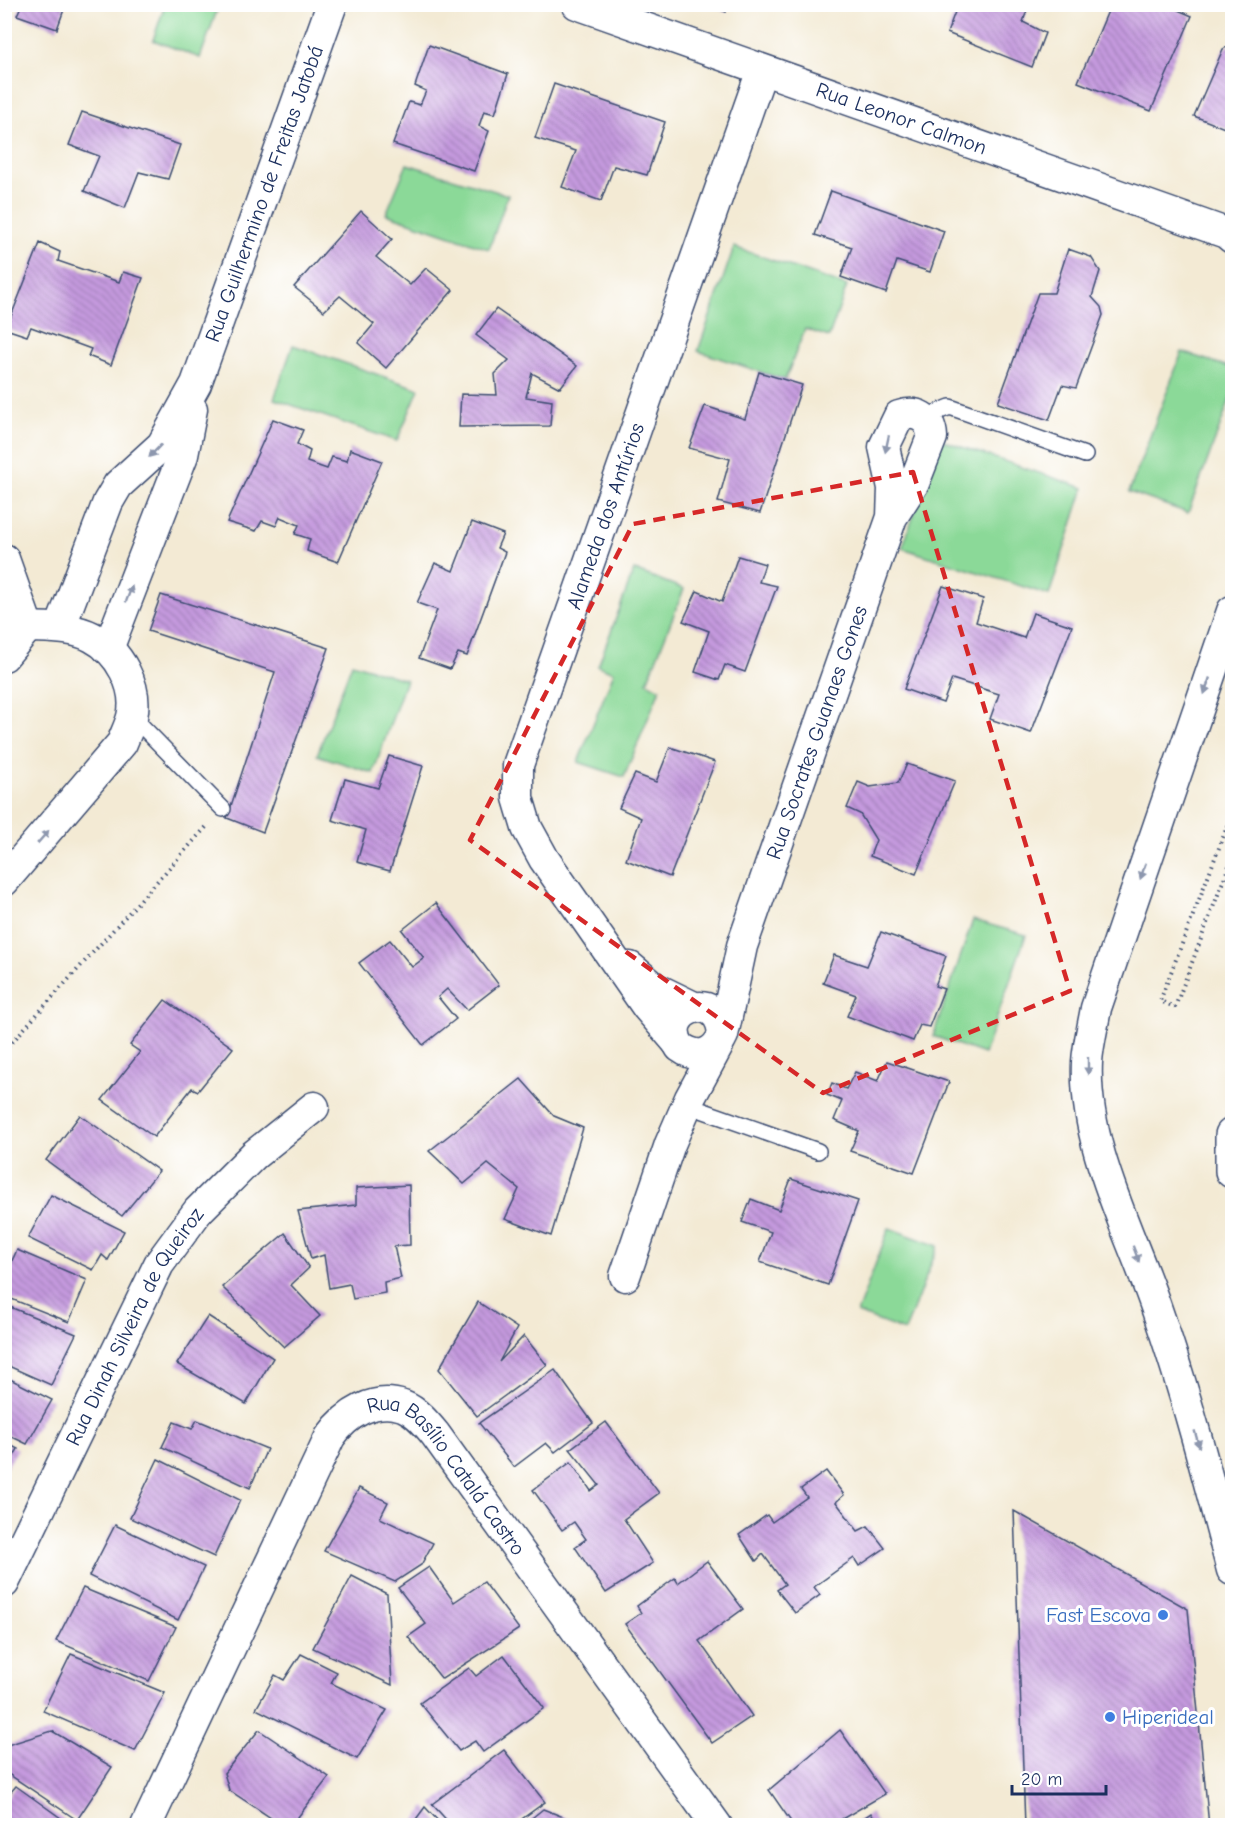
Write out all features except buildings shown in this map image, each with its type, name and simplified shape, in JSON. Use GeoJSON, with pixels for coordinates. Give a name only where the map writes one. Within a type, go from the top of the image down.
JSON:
{"type":"FeatureCollection","features":[{"type":"Feature","properties":{"kind":"main road"},"geometry":{"type":"LineString","coordinates":[[1233,1135],[1233,1172]]}},
{"type":"Feature","properties":{"kind":"street","name":"Rua Guilhermino de Freitas Jatobá"},"geometry":{"type":"LineString","coordinates":[[108,649],[183,455],[196,384],[332,4]]}},
{"type":"Feature","properties":{"kind":"street","name":"Rua Leonor Calmon"},"geometry":{"type":"LineString","coordinates":[[577,4],[1230,235]]}},
{"type":"Feature","properties":{"kind":"street","name":"Alameda dos Antúrios"},"geometry":{"type":"LineString","coordinates":[[679,1044],[646,1007],[607,948],[576,907],[527,828],[518,798],[518,765],[762,70]]}},
{"type":"Feature","properties":{"kind":"street","name":"Rua Guilhermino de Freitas Jatobá"},"geometry":{"type":"LineString","coordinates":[[60,628],[108,502],[118,485],[162,445],[196,384]]}},
{"type":"Feature","properties":{"kind":"street","name":"Rua Socrates Guanaes Gones"},"geometry":{"type":"LineString","coordinates":[[625,1276],[670,1144],[720,1041],[742,946],[892,516],[914,483],[932,436],[932,429],[925,417],[913,413],[899,416],[884,447],[893,488],[892,516]]}},
{"type":"Feature","properties":{"kind":"street"},"geometry":{"type":"LineString","coordinates":[[4,559],[28,627]]}},
{"type":"Feature","properties":{"kind":"street"},"geometry":{"type":"LineString","coordinates":[[1233,611],[1096,1008],[1087,1063],[1092,1120],[1109,1181],[1156,1306],[1206,1470],[1233,1570]]}},
{"type":"Feature","properties":{"kind":"street"},"geometry":{"type":"LineString","coordinates":[[4,881],[122,743],[132,716],[129,683],[122,666],[108,649],[93,637],[60,628],[28,627]]}},
{"type":"Feature","properties":{"kind":"street"},"geometry":{"type":"LineString","coordinates":[[4,656],[28,627]]}},
{"type":"Feature","properties":{"kind":"street","name":"Rua Socrates Guanaes Gones"},"geometry":{"type":"LineString","coordinates":[[697,1007],[720,982],[742,946]]}},
{"type":"Feature","properties":{"kind":"street","name":"Alameda dos Antúrios"},"geometry":{"type":"LineString","coordinates":[[607,948],[655,988],[697,1007]]}},
{"type":"Feature","properties":{"kind":"street"},"geometry":{"type":"LineString","coordinates":[[697,1007],[709,1009],[718,1016],[720,1041],[709,1053],[699,1055],[679,1044],[675,1031],[677,1020],[684,1012],[697,1007]]}},
{"type":"Feature","properties":{"kind":"street","name":"Rua Socrates Guanaes Gones"},"geometry":{"type":"LineString","coordinates":[[670,1144],[679,1044]]}},
{"type":"Feature","properties":{"kind":"street","name":"Rua Dinah Silveira de Queiroz"},"geometry":{"type":"LineString","coordinates":[[4,1583],[159,1264],[198,1211],[254,1155],[314,1107]]}},
{"type":"Feature","properties":{"kind":"street","name":"Rua Basílio Catalá Castro"},"geometry":{"type":"LineString","coordinates":[[146,1826],[330,1437],[341,1421],[360,1409],[382,1403],[403,1406],[420,1417],[435,1434],[717,1826]]}},
{"type":"Feature","properties":{"kind":"lane"},"geometry":{"type":"LineString","coordinates":[[925,417],[950,407],[1085,455]]}},
{"type":"Feature","properties":{"kind":"lane"},"geometry":{"type":"LineString","coordinates":[[132,716],[223,809]]}},
{"type":"Feature","properties":{"kind":"lane"},"geometry":{"type":"LineString","coordinates":[[687,1105],[818,1151]]}},
{"type":"Feature","properties":{"kind":"path"},"geometry":{"type":"LineString","coordinates":[[4,1051],[223,809]]}},
{"type":"Feature","properties":{"kind":"path"},"geometry":{"type":"LineString","coordinates":[[1233,814],[1160,1001],[1175,1007],[1233,858]]}},
{"type":"Feature","properties":{"kind":"highlighted area"},"geometry":{"type":"Polygon","coordinates":[[[913,472],[1070,991],[823,1093],[470,840],[633,524],[913,472]]]}},
{"type":"Feature","properties":{"kind":"green space"},"geometry":{"type":"Polygon","coordinates":[[[165,5],[219,5],[200,58],[153,40],[165,5]]]}},
{"type":"Feature","properties":{"kind":"green space"},"geometry":{"type":"Polygon","coordinates":[[[407,164],[508,195],[489,249],[386,214],[407,164]]]}},
{"type":"Feature","properties":{"kind":"green space"},"geometry":{"type":"Polygon","coordinates":[[[734,247],[847,286],[829,337],[805,329],[785,380],[698,351],[734,247]]]}},
{"type":"Feature","properties":{"kind":"green space"},"geometry":{"type":"Polygon","coordinates":[[[293,345],[419,389],[397,441],[274,399],[293,345]]]}},
{"type":"Feature","properties":{"kind":"green space"},"geometry":{"type":"Polygon","coordinates":[[[1182,352],[1232,368],[1232,394],[1188,513],[1129,492],[1182,352]]]}},
{"type":"Feature","properties":{"kind":"green space"},"geometry":{"type":"Polygon","coordinates":[[[941,440],[1084,488],[1049,595],[902,548],[941,440]]]}},
{"type":"Feature","properties":{"kind":"green space"},"geometry":{"type":"Polygon","coordinates":[[[634,570],[684,589],[647,682],[660,689],[624,777],[578,762],[614,672],[598,666],[634,570]]]}},
{"type":"Feature","properties":{"kind":"green space"},"geometry":{"type":"Polygon","coordinates":[[[352,663],[406,680],[373,773],[317,755],[352,663]]]}},
{"type":"Feature","properties":{"kind":"green space"},"geometry":{"type":"Polygon","coordinates":[[[973,920],[1026,935],[984,1054],[933,1036],[973,920]]]}},
{"type":"Feature","properties":{"kind":"green space"},"geometry":{"type":"Polygon","coordinates":[[[889,1228],[938,1246],[905,1331],[857,1313],[889,1228]]]}},
{"type":"Feature","properties":{"kind":"place","name":"Fast Escova"},"geometry":{"type":"Point","coordinates":[1163,1615]}},
{"type":"Feature","properties":{"kind":"place","name":"Hiperideal"},"geometry":{"type":"Point","coordinates":[1110,1717]}}]}
